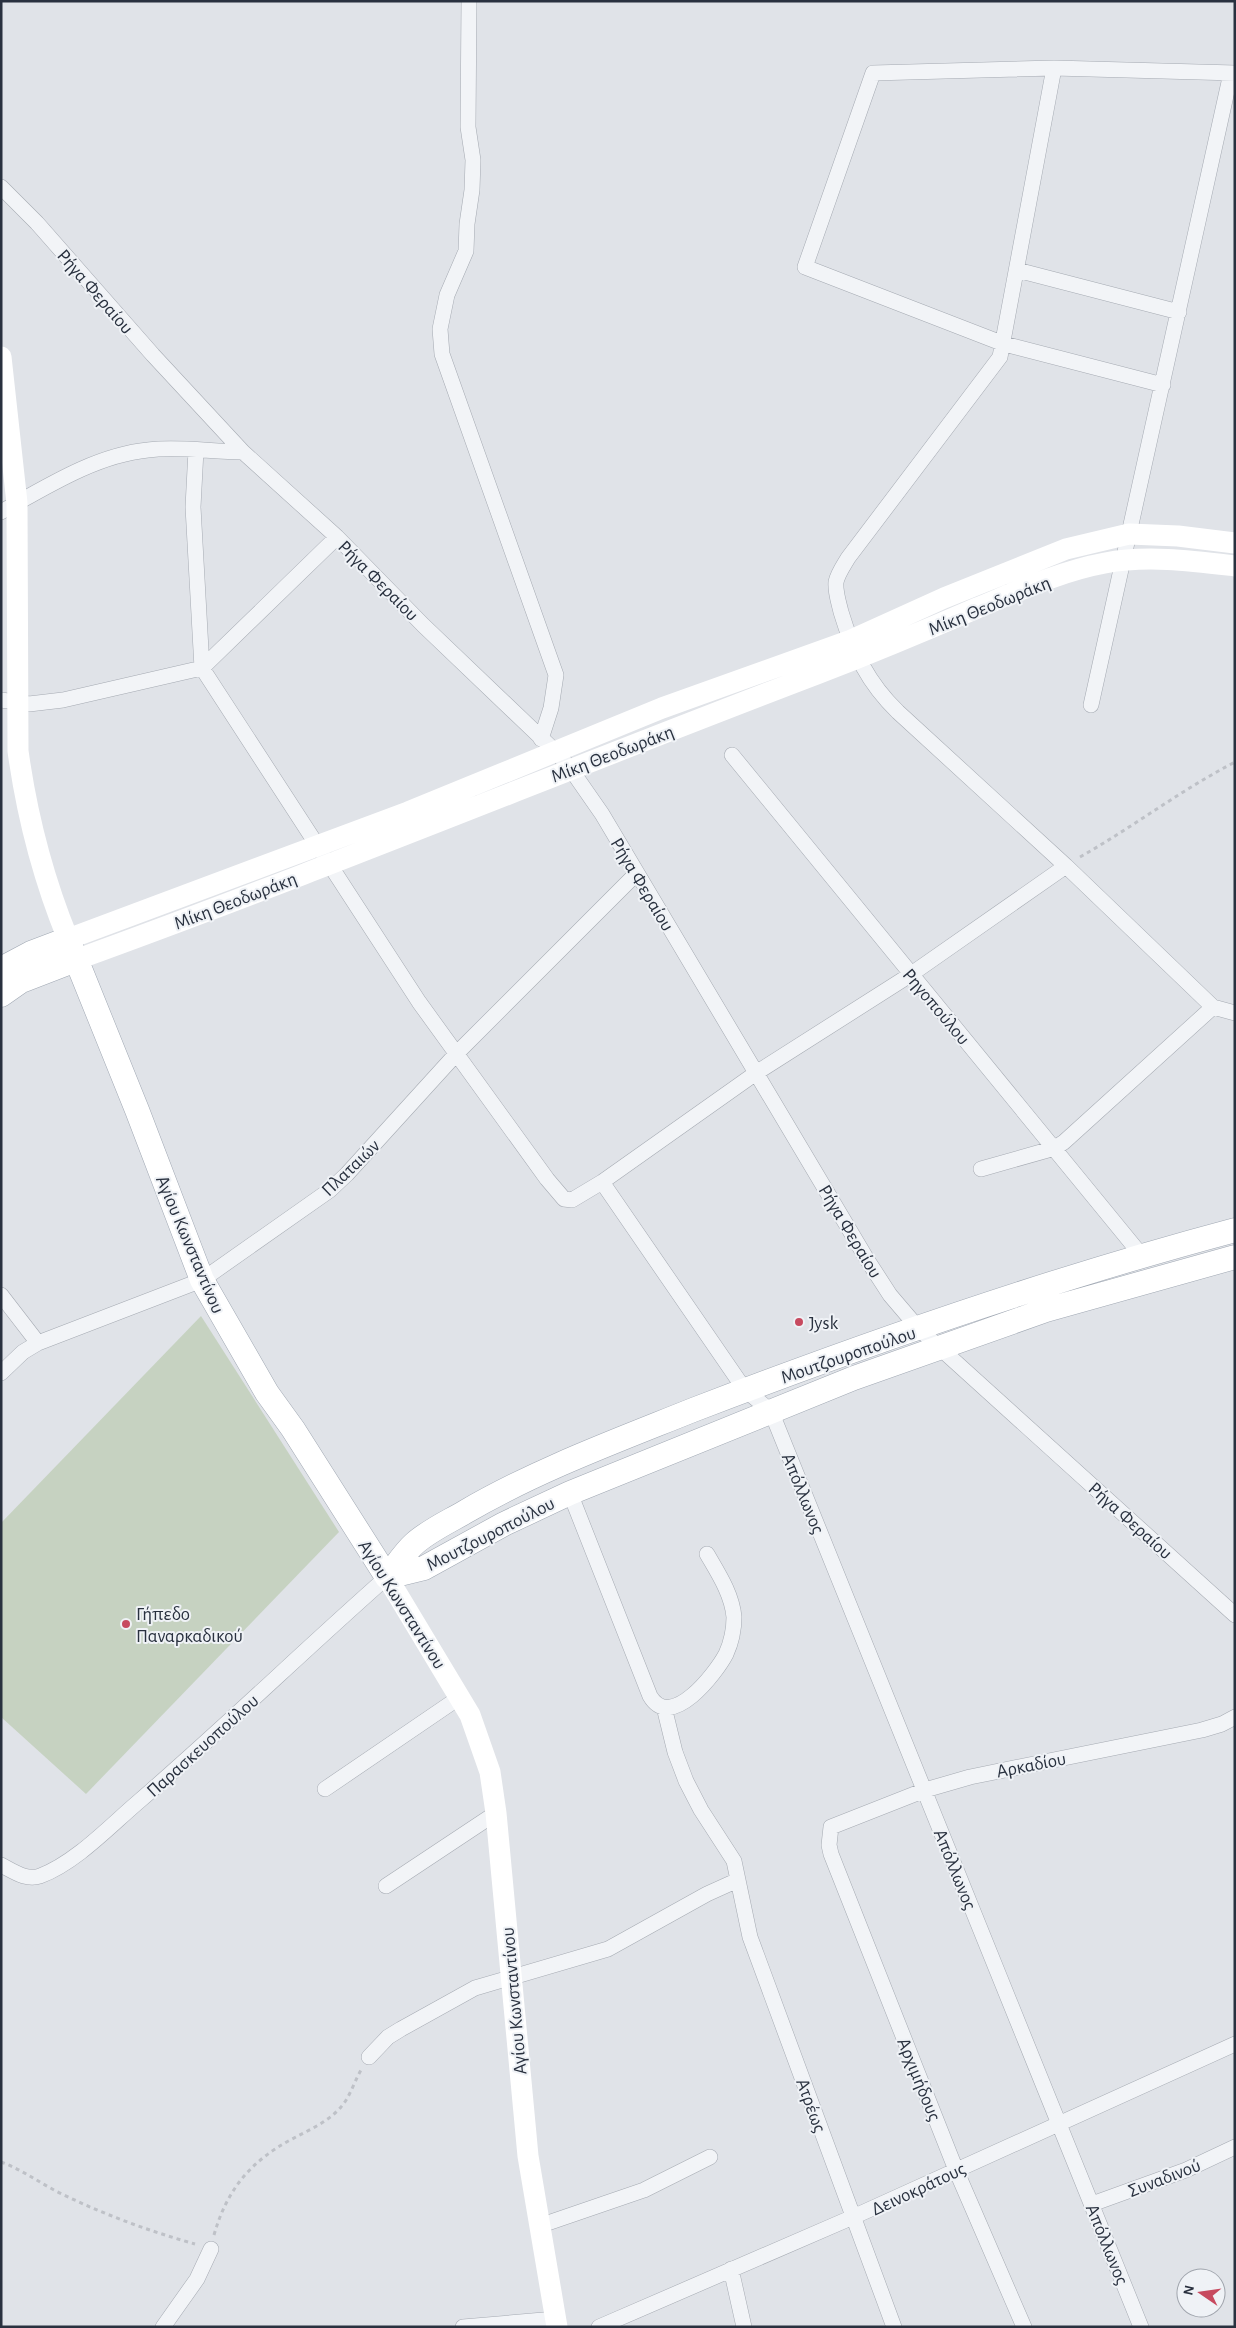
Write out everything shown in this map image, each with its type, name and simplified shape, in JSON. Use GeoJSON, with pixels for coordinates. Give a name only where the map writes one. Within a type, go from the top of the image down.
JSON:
{"type":"FeatureCollection","features":[{"type":"Feature","properties":{"kind":"main road","name":"Μίκη Θεοδωράκη"},"geometry":{"type":"LineString","coordinates":[[1,969],[31,953],[73,949]]}},
{"type":"Feature","properties":{"kind":"main road","name":"Μίκη Θεοδωράκη"},"geometry":{"type":"LineString","coordinates":[[1,995],[73,949]]}},
{"type":"Feature","properties":{"kind":"main road","name":"Αγίου Κωνσταντίνου"},"geometry":{"type":"LineString","coordinates":[[73,949],[202,1280],[267,1393],[293,1429],[387,1576]]}},
{"type":"Feature","properties":{"kind":"main road","name":"Μουτζουροπούλου"},"geometry":{"type":"LineString","coordinates":[[387,1576],[413,1545],[480,1504],[546,1470],[601,1447],[745,1390],[1062,1279],[1235,1230]]}},
{"type":"Feature","properties":{"kind":"main road","name":"Μουτζουροπούλου"},"geometry":{"type":"LineString","coordinates":[[387,1576],[424,1568],[504,1524],[570,1493],[771,1411],[940,1346],[1099,1293],[1235,1257]]}},
{"type":"Feature","properties":{"kind":"street"},"geometry":{"type":"LineString","coordinates":[[469,1],[468,127],[473,160],[472,190],[467,224],[466,251],[447,295],[440,330],[442,354],[556,675],[548,745]]}},
{"type":"Feature","properties":{"kind":"street"},"geometry":{"type":"LineString","coordinates":[[1054,68],[1004,344],[995,367],[839,572],[836,594],[853,649],[865,673],[884,699],[1066,866],[1213,1007],[1235,1013]]}},
{"type":"Feature","properties":{"kind":"street"},"geometry":{"type":"LineString","coordinates":[[1091,705],[1123,560],[1163,385],[1233,73],[1054,68],[873,73],[805,267],[1004,344],[1163,385]]}},
{"type":"Feature","properties":{"kind":"street","name":"Ρήγα Φεραίου"},"geometry":{"type":"LineString","coordinates":[[1,187],[37,223],[153,355],[243,452],[337,536],[423,625],[570,768],[602,814],[636,874],[878,1277],[919,1328],[1234,1612]]}},
{"type":"Feature","properties":{"kind":"street"},"geometry":{"type":"LineString","coordinates":[[1017,270],[1179,312]]}},
{"type":"Feature","properties":{"kind":"street"},"geometry":{"type":"LineString","coordinates":[[1,358],[9,507],[9,702],[24,791],[38,853],[58,913],[73,949]]}},
{"type":"Feature","properties":{"kind":"street"},"geometry":{"type":"LineString","coordinates":[[9,507],[46,487],[116,456],[158,449],[243,452]]}},
{"type":"Feature","properties":{"kind":"street"},"geometry":{"type":"LineString","coordinates":[[196,450],[193,507],[202,668],[419,1002],[546,1179],[564,1199],[572,1200],[602,1182],[756,1073],[910,975],[1066,866]]}},
{"type":"Feature","properties":{"kind":"street","name":"Μίκη Θεοδωράκη"},"geometry":{"type":"LineString","coordinates":[[73,949],[329,865],[570,768],[853,649],[1042,558],[1066,549],[1129,534],[1178,536],[1235,543]]}},
{"type":"Feature","properties":{"kind":"street"},"geometry":{"type":"LineString","coordinates":[[9,702],[63,700],[202,668],[337,536]]}},
{"type":"Feature","properties":{"kind":"street","name":"Μίκη Θεοδωράκη"},"geometry":{"type":"LineString","coordinates":[[73,949],[317,846],[548,745],[853,649],[1033,585],[1103,563],[1123,560],[1175,560],[1235,566]]}},
{"type":"Feature","properties":{"kind":"street","name":"Ρηγοπούλου"},"geometry":{"type":"LineString","coordinates":[[732,755],[910,975],[1055,1148],[1142,1256]]}},
{"type":"Feature","properties":{"kind":"street","name":"Πλαταιών"},"geometry":{"type":"LineString","coordinates":[[1,1373],[23,1352],[38,1343],[202,1280],[330,1190],[347,1174],[457,1053],[636,874]]}},
{"type":"Feature","properties":{"kind":"street"},"geometry":{"type":"LineString","coordinates":[[981,1169],[1055,1148],[1213,1007]]}},
{"type":"Feature","properties":{"kind":"street"},"geometry":{"type":"LineString","coordinates":[[602,1182],[745,1390],[771,1411]]}},
{"type":"Feature","properties":{"kind":"street"},"geometry":{"type":"LineString","coordinates":[[1,1295],[38,1343]]}},
{"type":"Feature","properties":{"kind":"street","name":"Απόλλωνος"},"geometry":{"type":"LineString","coordinates":[[771,1411],[1141,2327]]}},
{"type":"Feature","properties":{"kind":"street"},"geometry":{"type":"LineString","coordinates":[[570,1493],[650,1696],[653,1702],[664,1707],[679,1705],[700,1690],[726,1654],[732,1636],[734,1617],[730,1600],[707,1554]]}},
{"type":"Feature","properties":{"kind":"street","name":"Αγίου Κωνσταντίνου"},"geometry":{"type":"LineString","coordinates":[[387,1576],[460,1697],[484,1753],[496,1813],[526,2140],[556,2323]]}},
{"type":"Feature","properties":{"kind":"street","name":"Παρασκευοπούλου"},"geometry":{"type":"LineString","coordinates":[[1,1865],[21,1876],[39,1876],[57,1867],[86,1847],[191,1757],[387,1576]]}},
{"type":"Feature","properties":{"kind":"street"},"geometry":{"type":"LineString","coordinates":[[325,1788],[460,1697]]}},
{"type":"Feature","properties":{"kind":"street","name":"Ατρέως"},"geometry":{"type":"LineString","coordinates":[[664,1707],[675,1752],[686,1781],[701,1810],[734,1861],[750,1937],[894,2327]]}},
{"type":"Feature","properties":{"kind":"street","name":"Αρκαδίου"},"geometry":{"type":"LineString","coordinates":[[831,1827],[924,1790],[970,1777],[1202,1730],[1222,1724],[1235,1717]]}},
{"type":"Feature","properties":{"kind":"street"},"geometry":{"type":"LineString","coordinates":[[386,1886],[496,1813]]}},
{"type":"Feature","properties":{"kind":"street","name":"Αρχιμήδους"},"geometry":{"type":"LineString","coordinates":[[831,1827],[829,1845],[831,1854],[956,2170],[1024,2327]]}},
{"type":"Feature","properties":{"kind":"street"},"geometry":{"type":"LineString","coordinates":[[369,2057],[388,2037],[401,2028],[475,1988],[510,1976],[608,1949],[708,1894],[738,1880]]}},
{"type":"Feature","properties":{"kind":"street","name":"Δεινοκράτους"},"geometry":{"type":"LineString","coordinates":[[599,2327],[853,2217],[1235,2044]]}},
{"type":"Feature","properties":{"kind":"street","name":"Συναδινού"},"geometry":{"type":"LineString","coordinates":[[1092,2204],[1186,2170],[1235,2147]]}},
{"type":"Feature","properties":{"kind":"street"},"geometry":{"type":"LineString","coordinates":[[539,2226],[644,2190],[710,2156]]}},
{"type":"Feature","properties":{"kind":"street"},"geometry":{"type":"LineString","coordinates":[[163,2327],[197,2279],[211,2249]]}},
{"type":"Feature","properties":{"kind":"street"},"geometry":{"type":"LineString","coordinates":[[731,2269],[744,2327]]}},
{"type":"Feature","properties":{"kind":"street"},"geometry":{"type":"LineString","coordinates":[[463,2327],[556,2323]]}},
{"type":"Feature","properties":{"kind":"path"},"geometry":{"type":"LineString","coordinates":[[1066,866],[1110,841],[1193,784],[1235,762]]}},
{"type":"Feature","properties":{"kind":"path"},"geometry":{"type":"LineString","coordinates":[[1,2162],[16,2168],[60,2194],[117,2219],[211,2249],[227,2199],[239,2180],[262,2158],[317,2126],[340,2108],[348,2098],[355,2081],[369,2057]]}},
{"type":"Feature","properties":{"kind":"green space","name":"Γήπεδο Παναρκαδικού"},"geometry":{"type":"Polygon","coordinates":[[[201,1316],[339,1532],[86,1794],[1,1717],[1,1523],[201,1316]]]}},
{"type":"Feature","properties":{"kind":"place","name":"Jysk"},"geometry":{"type":"Point","coordinates":[799,1322]}},
{"type":"Feature","properties":{"kind":"place","name":"Γήπεδο Παναρκαδικού"},"geometry":{"type":"Point","coordinates":[126,1624]}}]}
